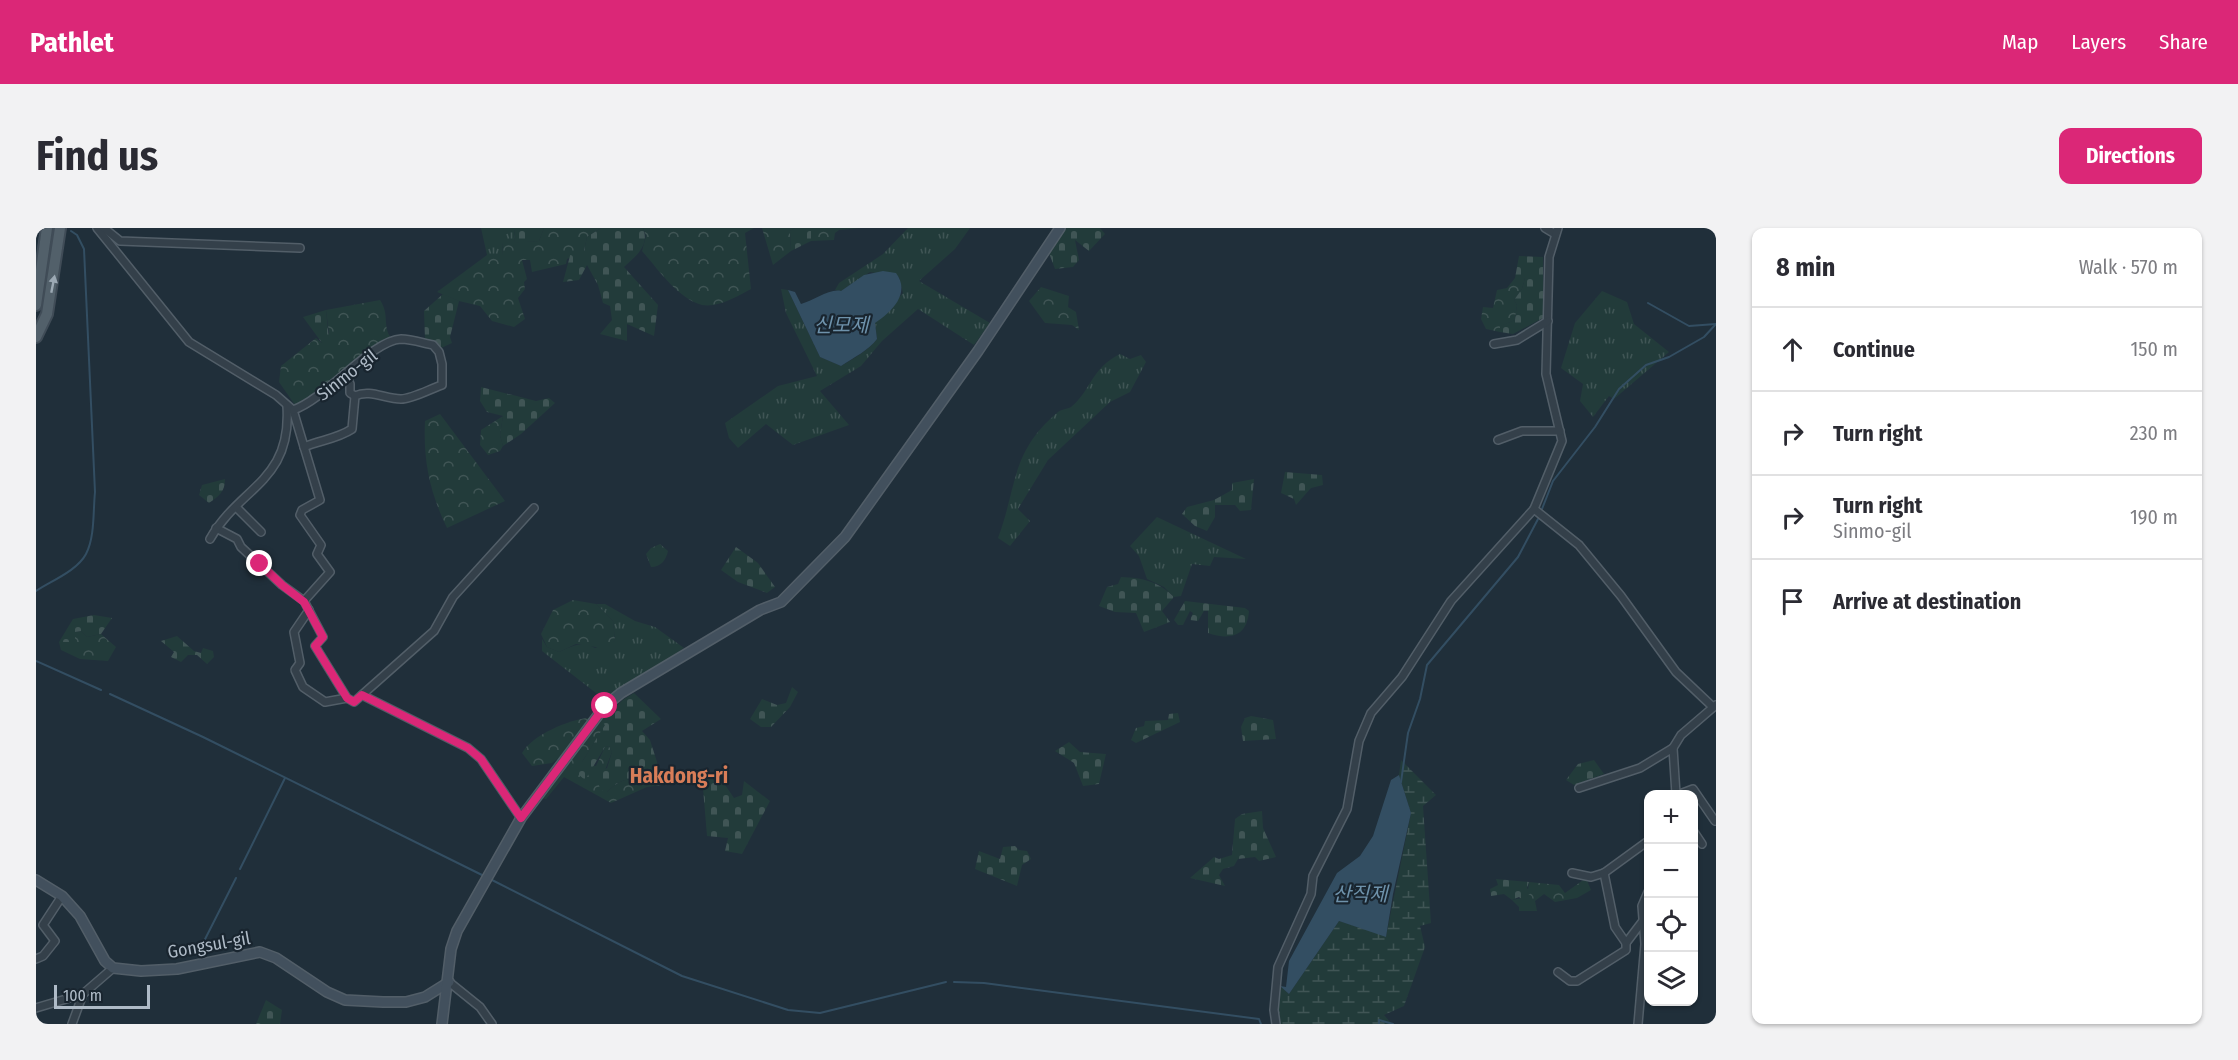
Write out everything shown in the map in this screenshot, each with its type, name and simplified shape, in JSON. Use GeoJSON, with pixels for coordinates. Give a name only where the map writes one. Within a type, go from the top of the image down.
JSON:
{"type":"FeatureCollection","features":[{"type":"Feature","properties":{"kind":"main road"},"geometry":{"type":"LineString","coordinates":[[36,304],[48,228]]}},
{"type":"Feature","properties":{"kind":"main road"},"geometry":{"type":"LineString","coordinates":[[36,337],[47,314],[60,228]]}},
{"type":"Feature","properties":{"kind":"street"},"geometry":{"type":"LineString","coordinates":[[97,228],[189,342],[276,395],[290,408],[320,500],[302,510],[300,515],[321,545],[317,554],[330,572],[304,602]]}},
{"type":"Feature","properties":{"kind":"street"},"geometry":{"type":"LineString","coordinates":[[104,228],[120,241],[300,248]]}},
{"type":"Feature","properties":{"kind":"street"},"geometry":{"type":"LineString","coordinates":[[442,1024],[449,982],[451,949],[457,931],[521,818],[605,706],[621,693],[750,616],[781,602],[845,537],[978,351],[1060,228]]}},
{"type":"Feature","properties":{"kind":"street"},"geometry":{"type":"LineString","coordinates":[[1276,1024],[1274,1010],[1278,967],[1311,894],[1313,876],[1347,809],[1359,741],[1371,713],[1402,677],[1450,601],[1534,509],[1562,441],[1546,374],[1549,257],[1557,231],[1545,228]]}},
{"type":"Feature","properties":{"kind":"street"},"geometry":{"type":"LineString","coordinates":[[1494,344],[1517,340],[1548,321]]}},
{"type":"Feature","properties":{"kind":"street","name":"Sinmo-gil"},"geometry":{"type":"LineString","coordinates":[[290,408],[309,405],[361,360],[399,339],[433,345],[439,352],[442,385],[428,388],[412,397],[400,399],[363,392],[355,396],[352,429],[338,438],[319,440],[304,447]]}},
{"type":"Feature","properties":{"kind":"street"},"geometry":{"type":"LineString","coordinates":[[345,374],[350,384],[350,393],[355,396]]}},
{"type":"Feature","properties":{"kind":"street"},"geometry":{"type":"LineString","coordinates":[[210,538],[216,528],[270,475],[286,437],[290,408]]}},
{"type":"Feature","properties":{"kind":"street"},"geometry":{"type":"LineString","coordinates":[[1498,441],[1522,431],[1560,431]]}},
{"type":"Feature","properties":{"kind":"street"},"geometry":{"type":"LineString","coordinates":[[237,508],[261,532]]}},
{"type":"Feature","properties":{"kind":"street"},"geometry":{"type":"LineString","coordinates":[[216,528],[237,539],[241,547],[304,602],[323,637],[315,646],[347,698],[354,702],[434,631],[453,597],[534,508]]}},
{"type":"Feature","properties":{"kind":"street"},"geometry":{"type":"LineString","coordinates":[[1534,509],[1579,545],[1628,604],[1676,672],[1715,706],[1681,735],[1673,748],[1640,768],[1579,788]]}},
{"type":"Feature","properties":{"kind":"street"},"geometry":{"type":"LineString","coordinates":[[309,610],[294,632],[300,663],[295,670],[303,687],[325,702],[347,698]]}},
{"type":"Feature","properties":{"kind":"street"},"geometry":{"type":"LineString","coordinates":[[362,695],[468,748],[481,759],[521,818]]}},
{"type":"Feature","properties":{"kind":"street"},"geometry":{"type":"LineString","coordinates":[[1673,748],[1677,790]]}},
{"type":"Feature","properties":{"kind":"street"},"geometry":{"type":"LineString","coordinates":[[1698,796],[1715,821]]}},
{"type":"Feature","properties":{"kind":"street"},"geometry":{"type":"LineString","coordinates":[[1698,838],[1702,844]]}},
{"type":"Feature","properties":{"kind":"street"},"geometry":{"type":"LineString","coordinates":[[1572,873],[1591,877],[1604,873],[1644,844]]}},
{"type":"Feature","properties":{"kind":"street"},"geometry":{"type":"LineString","coordinates":[[1558,972],[1570,981],[1577,981],[1626,950],[1626,943],[1615,927],[1604,873]]}},
{"type":"Feature","properties":{"kind":"street"},"geometry":{"type":"LineString","coordinates":[[36,880],[62,896],[80,916],[105,961],[113,968],[83,994],[36,1008]]}},
{"type":"Feature","properties":{"kind":"street"},"geometry":{"type":"LineString","coordinates":[[36,959],[44,956],[55,941],[43,925],[62,896]]}},
{"type":"Feature","properties":{"kind":"street"},"geometry":{"type":"LineString","coordinates":[[1638,1024],[1645,944],[1641,906],[1645,898]]}},
{"type":"Feature","properties":{"kind":"street"},"geometry":{"type":"LineString","coordinates":[[1626,943],[1642,922]]}},
{"type":"Feature","properties":{"kind":"street","name":"Gongsul-gil"},"geometry":{"type":"LineString","coordinates":[[113,968],[177,969],[260,952],[276,958],[327,992],[345,1000],[383,1002],[406,1002],[425,997],[449,982]]}},
{"type":"Feature","properties":{"kind":"street"},"geometry":{"type":"LineString","coordinates":[[449,982],[480,1007],[492,1024]]}},
{"type":"Feature","properties":{"kind":"street"},"geometry":{"type":"LineString","coordinates":[[72,1024],[83,994]]}},
{"type":"Feature","properties":{"kind":"green space"},"geometry":{"type":"Polygon","coordinates":[[[481,228],[515,228],[514,243],[503,243],[502,255],[487,255],[481,228]]]}},
{"type":"Feature","properties":{"kind":"green space"},"geometry":{"type":"Polygon","coordinates":[[[515,228],[544,228],[539,241],[514,243],[515,228]]]}},
{"type":"Feature","properties":{"kind":"green space"},"geometry":{"type":"Polygon","coordinates":[[[544,228],[601,228],[587,237],[584,251],[567,259],[566,264],[532,272],[530,260],[522,260],[527,279],[524,282],[525,289],[518,298],[525,319],[514,327],[492,321],[480,306],[437,292],[487,255],[502,255],[503,243],[539,241],[544,228]]]}},
{"type":"Feature","properties":{"kind":"green space"},"geometry":{"type":"Polygon","coordinates":[[[601,228],[643,228],[645,240],[641,250],[624,267],[658,305],[654,336],[627,324],[627,341],[600,334],[612,320],[610,306],[603,303],[598,285],[587,265],[579,280],[563,282],[571,252],[584,251],[587,237],[601,228]]]}},
{"type":"Feature","properties":{"kind":"green space"},"geometry":{"type":"Polygon","coordinates":[[[643,228],[754,228],[745,233],[751,289],[715,305],[702,305],[684,296],[642,251],[646,236],[643,228]]]}},
{"type":"Feature","properties":{"kind":"green space"},"geometry":{"type":"Polygon","coordinates":[[[762,228],[795,228],[790,231],[791,251],[773,265],[762,228]]]}},
{"type":"Feature","properties":{"kind":"green space"},"geometry":{"type":"Polygon","coordinates":[[[795,228],[811,228],[811,241],[791,251],[790,231],[795,228]]]}},
{"type":"Feature","properties":{"kind":"green space"},"geometry":{"type":"Polygon","coordinates":[[[811,228],[861,228],[839,230],[835,233],[834,240],[811,241],[811,228]]]}},
{"type":"Feature","properties":{"kind":"green space"},"geometry":{"type":"Polygon","coordinates":[[[908,228],[970,228],[955,249],[919,281],[990,323],[974,345],[918,309],[882,341],[861,366],[820,391],[849,425],[793,445],[766,424],[738,448],[729,438],[725,423],[778,386],[817,376],[786,313],[781,289],[788,290],[820,357],[841,366],[874,343],[877,339],[875,323],[903,293],[899,277],[870,272],[841,291],[835,290],[839,283],[883,254],[908,228]]]}},
{"type":"Feature","properties":{"kind":"green space"},"geometry":{"type":"Polygon","coordinates":[[[1065,228],[1100,228],[1105,234],[1089,251],[1075,240],[1079,260],[1073,267],[1055,269],[1049,253],[1065,228]]]}},
{"type":"Feature","properties":{"kind":"green space"},"geometry":{"type":"Polygon","coordinates":[[[1519,256],[1543,257],[1543,318],[1513,334],[1500,332],[1500,326],[1515,320],[1517,305],[1514,300],[1522,289],[1525,278],[1515,278],[1519,256]]]}},
{"type":"Feature","properties":{"kind":"green space"},"geometry":{"type":"Polygon","coordinates":[[[1515,278],[1525,278],[1522,289],[1514,300],[1517,305],[1515,320],[1501,326],[1500,332],[1486,329],[1481,319],[1483,307],[1493,308],[1497,290],[1507,288],[1515,278]]]}},
{"type":"Feature","properties":{"kind":"green space"},"geometry":{"type":"Polygon","coordinates":[[[1041,287],[1069,296],[1068,307],[1076,312],[1079,330],[1072,325],[1045,323],[1029,301],[1041,287]]]}},
{"type":"Feature","properties":{"kind":"green space"},"geometry":{"type":"Polygon","coordinates":[[[1602,291],[1627,302],[1634,324],[1669,352],[1614,399],[1609,396],[1593,417],[1580,401],[1583,384],[1561,368],[1575,323],[1602,291]]]}},
{"type":"Feature","properties":{"kind":"green space"},"geometry":{"type":"Polygon","coordinates":[[[443,294],[459,301],[450,337],[452,343],[439,349],[436,344],[425,339],[424,311],[443,294]]]}},
{"type":"Feature","properties":{"kind":"green space"},"geometry":{"type":"Polygon","coordinates":[[[380,300],[385,310],[387,329],[391,338],[336,376],[307,401],[295,405],[279,382],[281,366],[316,338],[322,343],[329,333],[326,310],[380,300]]]}},
{"type":"Feature","properties":{"kind":"green space"},"geometry":{"type":"Polygon","coordinates":[[[326,310],[329,340],[322,343],[303,317],[326,310]]]}},
{"type":"Feature","properties":{"kind":"green space"},"geometry":{"type":"Polygon","coordinates":[[[1120,354],[1130,359],[1141,355],[1146,362],[1130,392],[1110,402],[1048,460],[1018,509],[1030,521],[1010,546],[998,538],[1017,471],[1031,442],[1042,427],[1058,412],[1071,407],[1078,401],[1103,366],[1120,354]]]}},
{"type":"Feature","properties":{"kind":"green space"},"geometry":{"type":"Polygon","coordinates":[[[481,387],[536,401],[549,398],[555,403],[521,434],[503,446],[500,435],[503,416],[487,412],[480,401],[481,387]]]}},
{"type":"Feature","properties":{"kind":"green space"},"geometry":{"type":"Polygon","coordinates":[[[440,414],[505,501],[447,528],[432,489],[425,450],[425,421],[440,414]]]}},
{"type":"Feature","properties":{"kind":"green space"},"geometry":{"type":"Polygon","coordinates":[[[503,416],[500,435],[503,446],[500,451],[488,455],[480,445],[481,430],[503,416]]]}},
{"type":"Feature","properties":{"kind":"green space"},"geometry":{"type":"Polygon","coordinates":[[[1285,472],[1322,475],[1323,485],[1311,488],[1296,505],[1294,499],[1281,493],[1285,472]]]}},
{"type":"Feature","properties":{"kind":"green space"},"geometry":{"type":"Polygon","coordinates":[[[225,479],[221,493],[209,503],[199,495],[202,485],[225,479]]]}},
{"type":"Feature","properties":{"kind":"green space"},"geometry":{"type":"Polygon","coordinates":[[[1254,479],[1251,510],[1240,511],[1235,505],[1215,505],[1215,517],[1207,531],[1195,526],[1182,514],[1187,507],[1214,500],[1232,490],[1232,483],[1254,479]]]}},
{"type":"Feature","properties":{"kind":"green space"},"geometry":{"type":"Polygon","coordinates":[[[1157,517],[1246,559],[1214,557],[1210,566],[1192,564],[1181,596],[1174,597],[1164,587],[1147,579],[1139,556],[1130,546],[1157,517]]]}},
{"type":"Feature","properties":{"kind":"green space"},"geometry":{"type":"Polygon","coordinates":[[[660,544],[668,551],[667,554],[660,564],[651,567],[646,554],[651,548],[660,544]]]}},
{"type":"Feature","properties":{"kind":"green space"},"geometry":{"type":"Polygon","coordinates":[[[736,547],[758,563],[775,587],[767,593],[738,582],[721,570],[736,547]]]}},
{"type":"Feature","properties":{"kind":"green space"},"geometry":{"type":"Polygon","coordinates":[[[1121,577],[1150,581],[1174,597],[1162,611],[1170,622],[1144,632],[1136,613],[1115,612],[1099,606],[1107,587],[1118,584],[1121,577]]]}},
{"type":"Feature","properties":{"kind":"green space"},"geometry":{"type":"Polygon","coordinates":[[[573,600],[596,604],[613,621],[615,641],[602,648],[576,644],[559,652],[547,647],[541,634],[553,610],[573,600]]]}},
{"type":"Feature","properties":{"kind":"green space"},"geometry":{"type":"Polygon","coordinates":[[[1185,601],[1245,608],[1249,611],[1245,627],[1235,635],[1229,636],[1208,633],[1208,611],[1204,611],[1198,621],[1190,620],[1193,613],[1190,611],[1183,625],[1178,625],[1174,620],[1185,601]]]}},
{"type":"Feature","properties":{"kind":"green space"},"geometry":{"type":"Polygon","coordinates":[[[596,604],[605,604],[635,621],[655,627],[684,648],[605,700],[542,651],[542,639],[547,647],[559,652],[577,645],[595,648],[615,641],[613,621],[596,604]]]}},
{"type":"Feature","properties":{"kind":"green space"},"geometry":{"type":"Polygon","coordinates":[[[94,615],[112,618],[101,634],[87,637],[81,631],[75,632],[75,642],[59,642],[73,619],[94,615]]]}},
{"type":"Feature","properties":{"kind":"green space"},"geometry":{"type":"Polygon","coordinates":[[[81,631],[87,637],[101,634],[116,647],[108,661],[80,659],[61,650],[59,642],[75,642],[74,632],[81,631]]]}},
{"type":"Feature","properties":{"kind":"green space"},"geometry":{"type":"Polygon","coordinates":[[[177,636],[194,651],[201,653],[203,648],[213,651],[214,657],[207,664],[197,655],[188,655],[181,662],[171,657],[174,652],[161,641],[177,636]]]}},
{"type":"Feature","properties":{"kind":"green space"},"geometry":{"type":"Polygon","coordinates":[[[792,687],[798,692],[790,707],[771,727],[761,727],[750,719],[762,699],[777,705],[786,703],[792,687]]]}},
{"type":"Feature","properties":{"kind":"green space"},"geometry":{"type":"Polygon","coordinates":[[[634,693],[661,719],[642,731],[650,740],[658,765],[648,780],[626,780],[607,792],[600,790],[601,778],[596,773],[607,768],[612,752],[609,746],[605,747],[585,780],[572,769],[574,764],[582,762],[605,725],[600,721],[634,693]]]}},
{"type":"Feature","properties":{"kind":"green space"},"geometry":{"type":"Polygon","coordinates":[[[1178,713],[1180,722],[1136,743],[1131,740],[1136,728],[1144,726],[1145,721],[1168,720],[1169,714],[1178,713]]]}},
{"type":"Feature","properties":{"kind":"green space"},"geometry":{"type":"Polygon","coordinates":[[[1251,716],[1273,720],[1276,739],[1243,741],[1241,727],[1245,718],[1251,716]]]}},
{"type":"Feature","properties":{"kind":"green space"},"geometry":{"type":"Polygon","coordinates":[[[589,718],[561,756],[552,763],[532,766],[522,753],[534,740],[552,729],[572,721],[589,718]]]}},
{"type":"Feature","properties":{"kind":"green space"},"geometry":{"type":"Polygon","coordinates":[[[600,721],[606,724],[582,762],[596,766],[605,747],[609,746],[612,752],[602,778],[607,792],[622,781],[648,779],[658,765],[663,785],[647,787],[611,803],[564,777],[546,799],[541,798],[600,721]]]}},
{"type":"Feature","properties":{"kind":"green space"},"geometry":{"type":"Polygon","coordinates":[[[1069,742],[1080,752],[1106,754],[1099,784],[1083,786],[1074,763],[1055,751],[1069,742]]]}},
{"type":"Feature","properties":{"kind":"green space"},"geometry":{"type":"Polygon","coordinates":[[[1401,760],[1436,795],[1423,806],[1431,923],[1420,926],[1425,947],[1404,1006],[1384,1015],[1392,1024],[1280,1024],[1277,1011],[1280,986],[1289,994],[1339,921],[1386,936],[1411,813],[1399,775],[1401,760]]]}},
{"type":"Feature","properties":{"kind":"green space"},"geometry":{"type":"Polygon","coordinates":[[[1594,760],[1604,774],[1574,785],[1566,780],[1578,764],[1594,760]]]}},
{"type":"Feature","properties":{"kind":"green space"},"geometry":{"type":"Polygon","coordinates":[[[702,776],[719,776],[734,798],[742,795],[744,781],[770,801],[742,854],[725,851],[728,838],[707,836],[702,776]]]}},
{"type":"Feature","properties":{"kind":"green space"},"geometry":{"type":"Polygon","coordinates":[[[1262,811],[1263,828],[1276,857],[1259,861],[1255,857],[1238,859],[1234,866],[1223,869],[1219,875],[1225,886],[1190,878],[1214,857],[1219,859],[1232,855],[1235,819],[1242,814],[1262,811]]]}},
{"type":"Feature","properties":{"kind":"green space"},"geometry":{"type":"Polygon","coordinates":[[[1015,846],[1019,850],[1027,851],[1031,859],[1022,865],[1017,886],[975,869],[979,851],[1000,859],[1003,847],[1015,846]]]}},
{"type":"Feature","properties":{"kind":"green space"},"geometry":{"type":"Polygon","coordinates":[[[1586,878],[1591,890],[1577,898],[1555,902],[1544,894],[1535,901],[1537,911],[1519,911],[1519,907],[1512,900],[1527,897],[1529,882],[1559,885],[1565,893],[1586,878]]]}},
{"type":"Feature","properties":{"kind":"green space"},"geometry":{"type":"Polygon","coordinates":[[[1496,879],[1529,882],[1527,888],[1531,893],[1527,896],[1528,900],[1525,902],[1519,897],[1512,900],[1504,894],[1491,896],[1490,889],[1498,885],[1496,879]]]}},
{"type":"Feature","properties":{"kind":"green space"},"geometry":{"type":"Polygon","coordinates":[[[266,1000],[282,1010],[280,1024],[256,1024],[266,1000]]]}},
{"type":"Feature","properties":{"kind":"water","name":"신모제"},"geometry":{"type":"Polygon","coordinates":[[[883,271],[896,273],[901,288],[898,301],[893,308],[875,323],[877,339],[841,366],[820,357],[788,290],[795,292],[801,304],[827,293],[841,291],[864,275],[883,271]]]}},
{"type":"Feature","properties":{"kind":"water","name":"산직제"},"geometry":{"type":"Polygon","coordinates":[[[1399,775],[1411,813],[1386,937],[1339,921],[1289,994],[1280,986],[1286,987],[1289,961],[1337,873],[1360,856],[1373,836],[1391,780],[1399,775]]]}},
{"type":"Feature","properties":{"kind":"waterway"},"geometry":{"type":"LineString","coordinates":[[36,591],[70,571],[82,560],[89,547],[93,524],[95,492],[84,249],[77,235],[71,231]]}},
{"type":"Feature","properties":{"kind":"waterway"},"geometry":{"type":"LineString","coordinates":[[36,266],[40,236]]}},
{"type":"Feature","properties":{"kind":"waterway"},"geometry":{"type":"LineString","coordinates":[[1648,303],[1689,326],[1716,324]]}},
{"type":"Feature","properties":{"kind":"waterway"},"geometry":{"type":"LineString","coordinates":[[1542,509],[1553,481],[1595,427],[1619,389],[1646,365],[1669,357],[1704,337],[1716,324]]}},
{"type":"Feature","properties":{"kind":"waterway"},"geometry":{"type":"LineString","coordinates":[[1401,782],[1408,733],[1420,699],[1427,665],[1518,557],[1538,519]]}},
{"type":"Feature","properties":{"kind":"waterway"},"geometry":{"type":"LineString","coordinates":[[36,661],[101,690]]}},
{"type":"Feature","properties":{"kind":"waterway"},"geometry":{"type":"LineString","coordinates":[[110,694],[203,737],[482,875]]}},
{"type":"Feature","properties":{"kind":"waterway"},"geometry":{"type":"LineString","coordinates":[[240,869],[285,778]]}},
{"type":"Feature","properties":{"kind":"waterway"},"geometry":{"type":"LineString","coordinates":[[197,955],[236,878]]}},
{"type":"Feature","properties":{"kind":"waterway"},"geometry":{"type":"LineString","coordinates":[[492,880],[682,976],[788,1010],[820,1013],[946,982]]}},
{"type":"Feature","properties":{"kind":"waterway"},"geometry":{"type":"LineString","coordinates":[[954,982],[984,983],[1259,1019],[1261,1024]]}},
{"type":"Feature","properties":{"kind":"waterway"},"geometry":{"type":"LineString","coordinates":[[1379,1024],[1379,1020],[1393,1024]]}},
{"type":"Feature","properties":{"kind":"district","name":"Hakdong-ri"},"geometry":{"type":"Point","coordinates":[679,776]}},
{"type":"Feature","properties":{"kind":"route"},"geometry":{"type":"LineString","coordinates":[[260,564],[304,602],[323,637],[315,646],[326,668],[347,698],[354,702],[362,695],[468,748],[481,759],[521,818],[605,706]]}}]}
